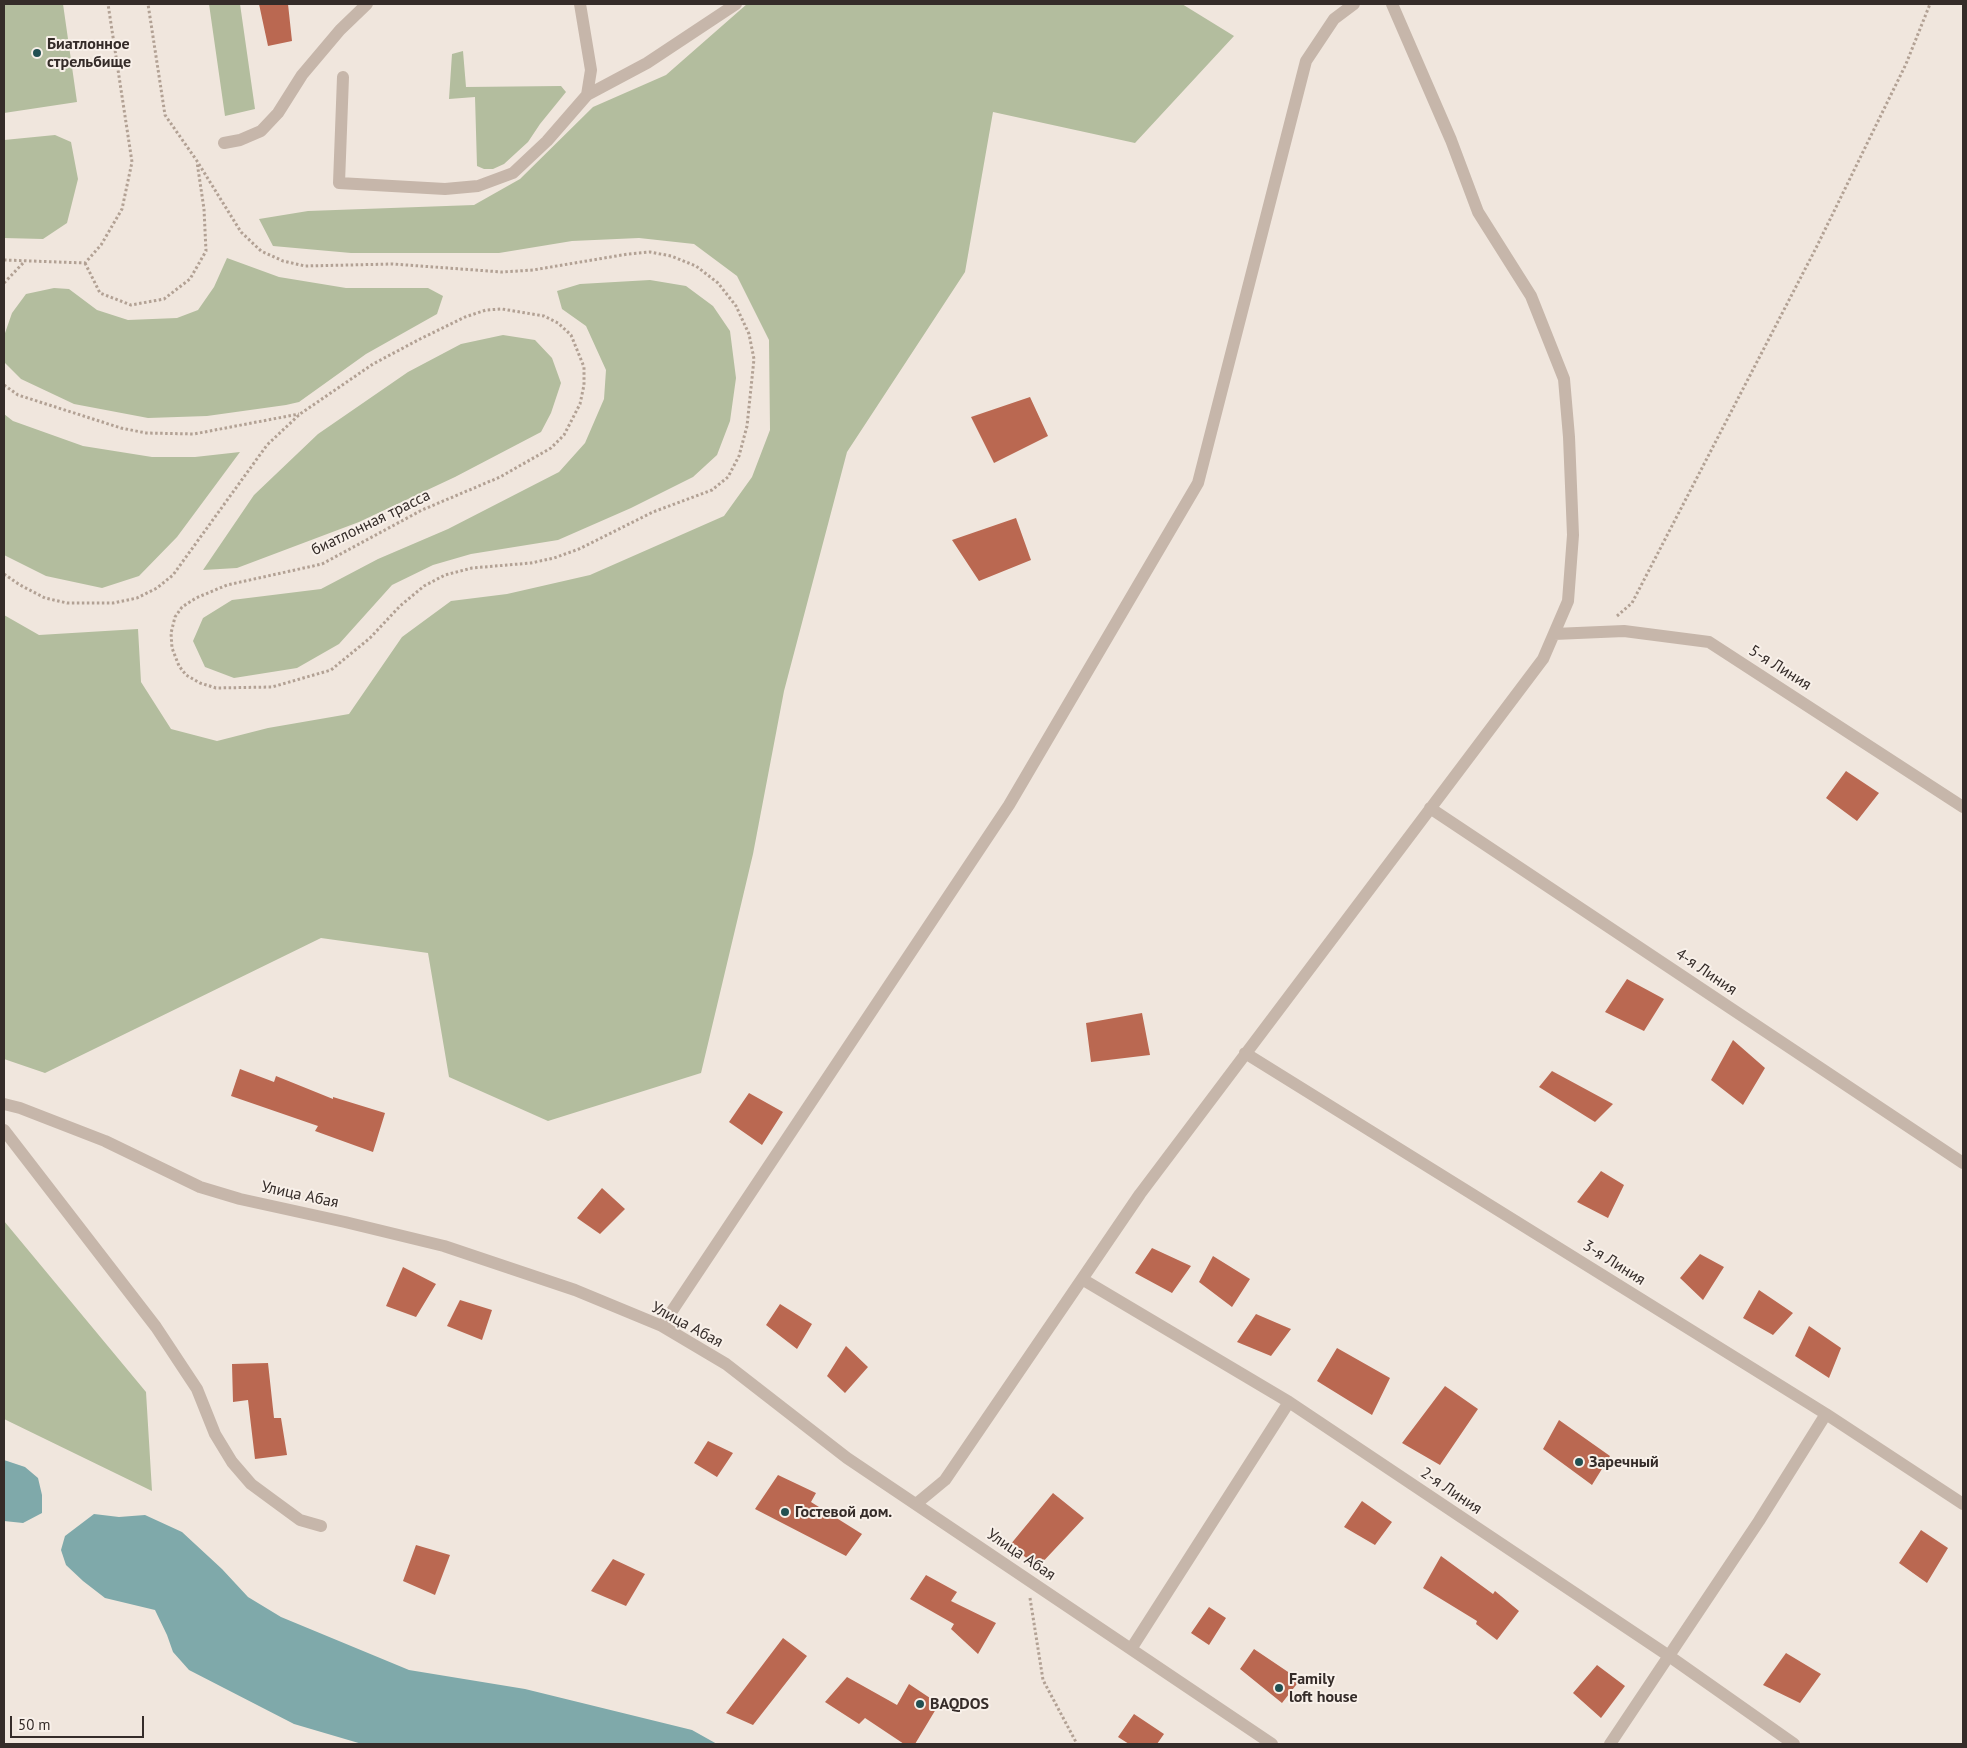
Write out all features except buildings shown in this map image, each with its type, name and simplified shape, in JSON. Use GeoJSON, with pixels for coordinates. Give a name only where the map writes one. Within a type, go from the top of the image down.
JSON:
{"type":"FeatureCollection","features":[{"type":"Feature","properties":{"kind":"street"},"geometry":{"type":"LineString","coordinates":[[224,143],[240,140],[261,131],[278,113],[302,75],[340,30],[367,4]]}},
{"type":"Feature","properties":{"kind":"street"},"geometry":{"type":"LineString","coordinates":[[580,4],[590,70],[587,95]]}},
{"type":"Feature","properties":{"kind":"street"},"geometry":{"type":"LineString","coordinates":[[343,77],[339,183],[445,189],[478,186],[513,173],[547,141],[587,95],[647,63],[736,4]]}},
{"type":"Feature","properties":{"kind":"street"},"geometry":{"type":"LineString","coordinates":[[662,1326],[1009,805],[1198,483],[1306,61],[1334,19],[1354,4]]}},
{"type":"Feature","properties":{"kind":"street"},"geometry":{"type":"LineString","coordinates":[[916,1504],[945,1480],[1140,1194],[1543,660],[1568,600],[1573,535],[1570,437],[1564,380],[1531,296],[1478,212],[1451,140],[1392,4]]}},
{"type":"Feature","properties":{"kind":"street","name":"5-я Линия"},"geometry":{"type":"LineString","coordinates":[[1554,634],[1624,631],[1709,642],[1963,807]]}},
{"type":"Feature","properties":{"kind":"street","name":"4-я Линия"},"geometry":{"type":"LineString","coordinates":[[1430,808],[1963,1163]]}},
{"type":"Feature","properties":{"kind":"street","name":"3-я Линия"},"geometry":{"type":"LineString","coordinates":[[1246,1053],[1826,1414],[1963,1504]]}},
{"type":"Feature","properties":{"kind":"street","name":"Улица Абая"},"geometry":{"type":"LineString","coordinates":[[4,1104],[20,1108],[105,1141],[200,1187],[240,1199],[444,1246],[576,1290],[662,1326],[726,1364],[847,1458],[1272,1744]]}},
{"type":"Feature","properties":{"kind":"street"},"geometry":{"type":"LineString","coordinates":[[4,1130],[156,1327],[197,1389],[215,1434],[232,1462],[250,1484],[300,1520],[321,1526]]}},
{"type":"Feature","properties":{"kind":"street","name":"2-я Линия"},"geometry":{"type":"LineString","coordinates":[[1082,1279],[1289,1402],[1669,1656],[1794,1744]]}},
{"type":"Feature","properties":{"kind":"street"},"geometry":{"type":"LineString","coordinates":[[1130,1648],[1289,1402]]}},
{"type":"Feature","properties":{"kind":"street"},"geometry":{"type":"LineString","coordinates":[[1610,1744],[1759,1521],[1826,1414]]}},
{"type":"Feature","properties":{"kind":"path"},"geometry":{"type":"LineString","coordinates":[[4,260],[85,263],[101,245],[122,209],[132,162],[108,4]]}},
{"type":"Feature","properties":{"kind":"path","name":"биатлонная трасса"},"geometry":{"type":"LineString","coordinates":[[4,574],[45,598],[67,603],[114,604],[137,598],[157,588],[172,575],[267,445],[300,414],[373,364],[428,335],[486,310],[502,309],[544,316],[558,324],[571,335],[584,367],[584,385],[580,404],[564,435],[551,448],[500,477],[422,510],[322,564],[227,585],[196,598],[182,607],[175,617],[171,633],[172,648],[179,666],[186,675],[200,683],[216,688],[272,687],[331,670],[370,638],[400,606],[418,591],[445,575],[472,568],[531,563],[554,558],[579,549],[653,512],[712,490],[728,477],[739,456],[748,426],[754,359],[746,327],[736,306],[718,283],[696,266],[671,256],[650,252],[628,254],[533,270],[502,272],[394,264],[305,266],[283,261],[261,251],[241,232],[165,115],[148,4]]}},
{"type":"Feature","properties":{"kind":"path"},"geometry":{"type":"LineString","coordinates":[[1613,620],[1632,603],[1816,248],[1906,64],[1930,4]]}},
{"type":"Feature","properties":{"kind":"path","name":"биатлонная трасса"},"geometry":{"type":"LineString","coordinates":[[85,263],[100,293],[131,305],[164,299],[190,279],[206,251],[204,210],[196,161]]}},
{"type":"Feature","properties":{"kind":"path"},"geometry":{"type":"LineString","coordinates":[[4,283],[25,261]]}},
{"type":"Feature","properties":{"kind":"path"},"geometry":{"type":"LineString","coordinates":[[4,385],[18,395],[121,428],[146,433],[194,434],[300,414]]}},
{"type":"Feature","properties":{"kind":"path"},"geometry":{"type":"LineString","coordinates":[[1026,1578],[1043,1680],[1077,1744]]}},
{"type":"Feature","properties":{"kind":"green space","name":"Биатлонное стрельбище"},"geometry":{"type":"Polygon","coordinates":[[[4,4],[63,4],[77,102],[4,113],[4,4]]]}},
{"type":"Feature","properties":{"kind":"green space"},"geometry":{"type":"Polygon","coordinates":[[[209,4],[240,4],[255,109],[225,116],[209,4]]]}},
{"type":"Feature","properties":{"kind":"green space"},"geometry":{"type":"Polygon","coordinates":[[[747,4],[1182,4],[1234,36],[1135,143],[993,112],[965,272],[847,452],[784,691],[753,854],[701,1073],[548,1121],[449,1077],[428,953],[321,938],[45,1073],[4,1059],[4,615],[39,635],[138,629],[141,682],[171,729],[217,741],[268,728],[349,714],[402,637],[451,601],[507,594],[590,575],[724,516],[752,477],[770,430],[769,340],[737,276],[694,244],[639,238],[572,241],[499,253],[351,253],[273,246],[259,219],[308,211],[474,205],[520,179],[593,107],[666,75],[747,4]]]}},
{"type":"Feature","properties":{"kind":"green space"},"geometry":{"type":"Polygon","coordinates":[[[463,51],[466,87],[561,86],[566,92],[528,142],[504,164],[493,169],[484,169],[477,166],[475,97],[449,99],[452,54],[463,51]]]}},
{"type":"Feature","properties":{"kind":"green space"},"geometry":{"type":"Polygon","coordinates":[[[55,135],[71,142],[78,179],[67,223],[43,239],[4,238],[4,140],[55,135]]]}},
{"type":"Feature","properties":{"kind":"green space"},"geometry":{"type":"Polygon","coordinates":[[[227,258],[279,277],[346,288],[428,288],[443,296],[437,314],[366,354],[299,402],[286,405],[207,416],[148,418],[74,404],[21,379],[4,362],[4,336],[12,313],[26,294],[54,288],[69,289],[97,310],[128,320],[177,318],[198,310],[214,287],[227,258]]]}},
{"type":"Feature","properties":{"kind":"green space"},"geometry":{"type":"Polygon","coordinates":[[[650,280],[686,286],[713,306],[730,331],[736,378],[730,421],[717,455],[693,477],[631,508],[558,540],[471,554],[433,565],[392,585],[339,644],[297,668],[234,678],[205,667],[193,641],[203,618],[232,600],[321,589],[378,559],[448,529],[559,472],[585,443],[604,399],[606,370],[586,326],[562,309],[557,291],[580,284],[650,280]]]}},
{"type":"Feature","properties":{"kind":"green space"},"geometry":{"type":"Polygon","coordinates":[[[503,335],[535,340],[552,358],[561,383],[551,413],[541,432],[455,477],[359,522],[237,568],[203,570],[254,495],[318,434],[408,372],[461,344],[503,335]]]}},
{"type":"Feature","properties":{"kind":"green space"},"geometry":{"type":"Polygon","coordinates":[[[4,414],[13,421],[83,446],[152,457],[195,457],[240,452],[177,537],[139,576],[102,588],[46,576],[4,555],[4,414]]]}},
{"type":"Feature","properties":{"kind":"green space"},"geometry":{"type":"Polygon","coordinates":[[[4,1221],[146,1392],[152,1491],[4,1419],[4,1221]]]}},
{"type":"Feature","properties":{"kind":"water"},"geometry":{"type":"Polygon","coordinates":[[[4,1460],[25,1467],[38,1478],[42,1495],[42,1513],[23,1523],[4,1521],[4,1460]]]}},
{"type":"Feature","properties":{"kind":"water"},"geometry":{"type":"Polygon","coordinates":[[[94,1514],[119,1517],[145,1515],[182,1532],[222,1569],[248,1597],[281,1617],[409,1670],[525,1689],[692,1730],[717,1744],[362,1744],[294,1724],[189,1670],[173,1652],[155,1610],[105,1598],[66,1565],[61,1550],[65,1536],[94,1514]]]}},
{"type":"Feature","properties":{"kind":"place","name":"Биатлонное стрельбище"},"geometry":{"type":"Point","coordinates":[37,53]}},
{"type":"Feature","properties":{"kind":"place","name":"Заречный"},"geometry":{"type":"Point","coordinates":[1579,1462]}},
{"type":"Feature","properties":{"kind":"place","name":"Гостевой дом."},"geometry":{"type":"Point","coordinates":[785,1512]}},
{"type":"Feature","properties":{"kind":"place","name":"Family loft house"},"geometry":{"type":"Point","coordinates":[1279,1688]}},
{"type":"Feature","properties":{"kind":"place","name":"BAQDOS"},"geometry":{"type":"Point","coordinates":[920,1704]}}]}
